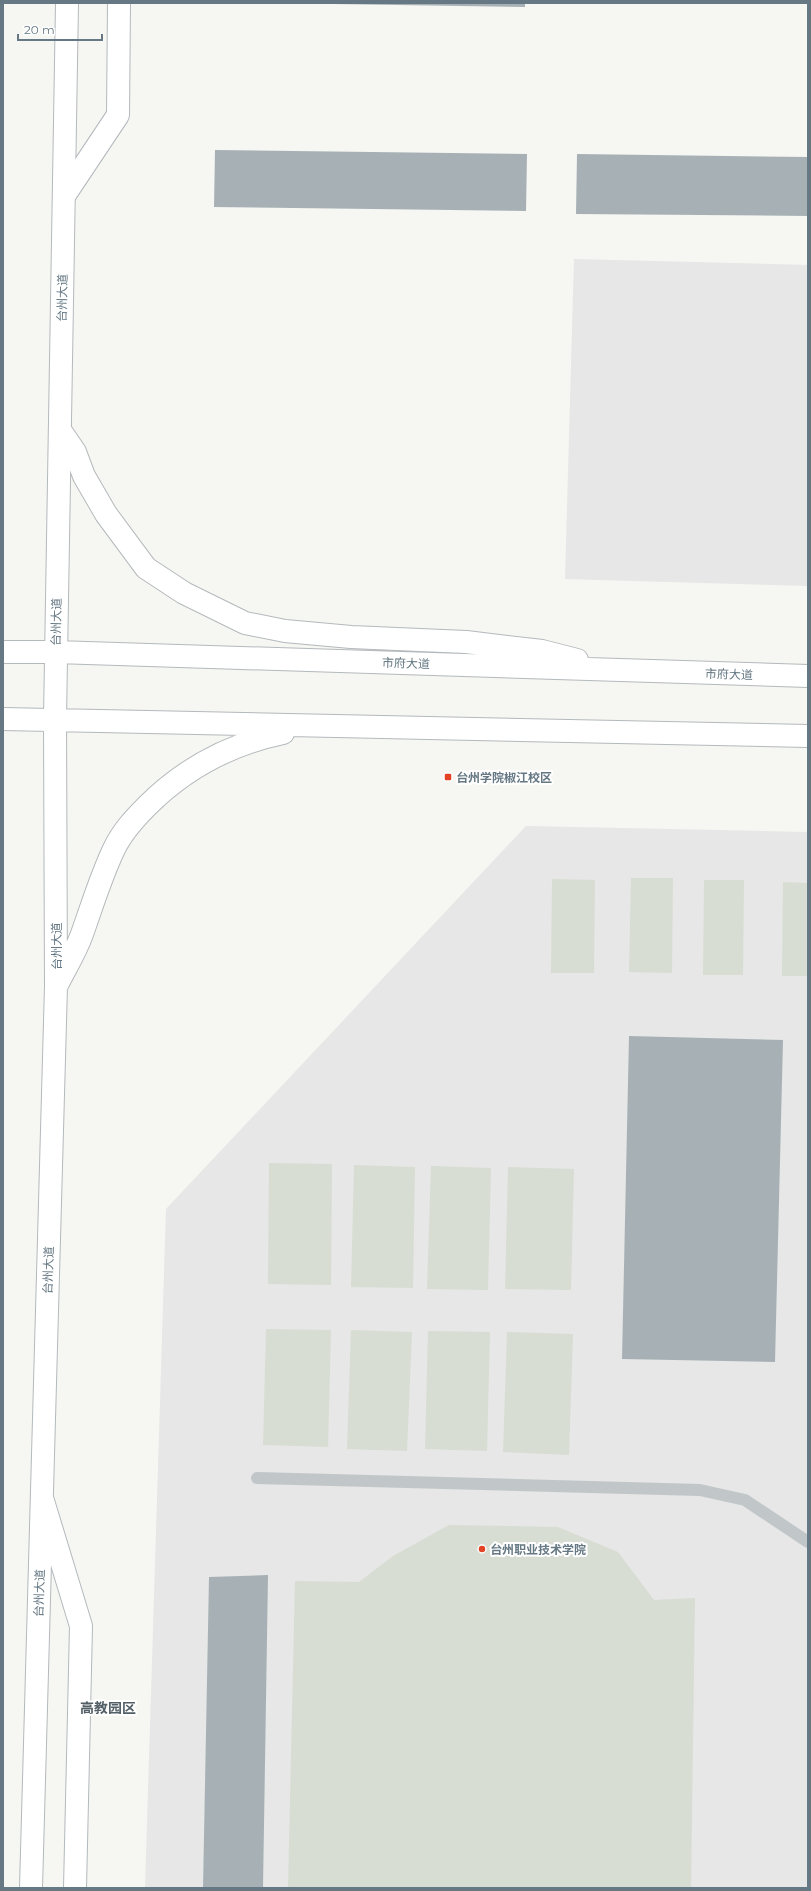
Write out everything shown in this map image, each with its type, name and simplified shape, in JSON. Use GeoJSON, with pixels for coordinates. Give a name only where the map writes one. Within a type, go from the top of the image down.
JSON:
{"type":"FeatureCollection","features":[{"type":"Feature","properties":{"kind":"main road","name":"台州大道"},"geometry":{"type":"LineString","coordinates":[[31,1888],[56,986],[55,719],[67,3]]}},
{"type":"Feature","properties":{"kind":"main road"},"geometry":{"type":"LineString","coordinates":[[64,196],[118,115],[119,3]]}},
{"type":"Feature","properties":{"kind":"main road"},"geometry":{"type":"LineString","coordinates":[[60,430],[75,452],[84,476],[106,514],[146,568],[184,593],[245,623],[285,631],[351,637],[466,642],[542,651],[613,670]]}},
{"type":"Feature","properties":{"kind":"main road","name":"市府大道"},"geometry":{"type":"LineString","coordinates":[[3,652],[56,652],[808,676]]}},
{"type":"Feature","properties":{"kind":"main road"},"geometry":{"type":"LineString","coordinates":[[3,719],[808,736]]}},
{"type":"Feature","properties":{"kind":"main road"},"geometry":{"type":"LineString","coordinates":[[56,986],[82,935],[92,903],[114,848],[131,821],[164,788],[208,758],[249,741],[321,725]]}},
{"type":"Feature","properties":{"kind":"main road"},"geometry":{"type":"LineString","coordinates":[[42,1496],[81,1626],[75,1888]]}},
{"type":"Feature","properties":{"kind":"lane"},"geometry":{"type":"LineString","coordinates":[[257,1478],[700,1490],[745,1500],[808,1542]]}},
{"type":"Feature","properties":{"kind":"shaded area"},"geometry":{"type":"Polygon","coordinates":[[[574,259],[808,265],[808,586],[565,579],[574,259]]]}},
{"type":"Feature","properties":{"kind":"shaded area","name":"台州职业技术学院"},"geometry":{"type":"Polygon","coordinates":[[[526,826],[808,832],[808,1888],[145,1888],[166,1209],[526,826]]]}},
{"type":"Feature","properties":{"kind":"shaded area"},"geometry":{"type":"Polygon","coordinates":[[[631,878],[673,878],[672,973],[629,972],[631,878]]]}},
{"type":"Feature","properties":{"kind":"shaded area"},"geometry":{"type":"Polygon","coordinates":[[[552,879],[595,880],[594,973],[551,973],[552,879]]]}},
{"type":"Feature","properties":{"kind":"shaded area"},"geometry":{"type":"Polygon","coordinates":[[[704,880],[744,880],[743,975],[703,975],[704,880]]]}},
{"type":"Feature","properties":{"kind":"shaded area"},"geometry":{"type":"Polygon","coordinates":[[[783,882],[808,883],[808,976],[782,976],[783,882]]]}},
{"type":"Feature","properties":{"kind":"shaded area"},"geometry":{"type":"Polygon","coordinates":[[[269,1163],[332,1164],[331,1285],[268,1284],[269,1163]]]}},
{"type":"Feature","properties":{"kind":"shaded area"},"geometry":{"type":"Polygon","coordinates":[[[354,1165],[415,1167],[413,1288],[351,1287],[354,1165]]]}},
{"type":"Feature","properties":{"kind":"shaded area"},"geometry":{"type":"Polygon","coordinates":[[[431,1166],[491,1168],[488,1290],[427,1289],[431,1166]]]}},
{"type":"Feature","properties":{"kind":"shaded area"},"geometry":{"type":"Polygon","coordinates":[[[508,1167],[574,1169],[571,1290],[505,1289],[508,1167]]]}},
{"type":"Feature","properties":{"kind":"shaded area"},"geometry":{"type":"Polygon","coordinates":[[[266,1329],[331,1330],[328,1447],[263,1445],[266,1329]]]}},
{"type":"Feature","properties":{"kind":"shaded area"},"geometry":{"type":"Polygon","coordinates":[[[351,1330],[412,1332],[407,1451],[347,1449],[351,1330]]]}},
{"type":"Feature","properties":{"kind":"shaded area"},"geometry":{"type":"Polygon","coordinates":[[[428,1331],[490,1332],[487,1451],[425,1449],[428,1331]]]}},
{"type":"Feature","properties":{"kind":"shaded area"},"geometry":{"type":"Polygon","coordinates":[[[507,1332],[573,1334],[569,1455],[503,1452],[507,1332]]]}},
{"type":"Feature","properties":{"kind":"shaded area"},"geometry":{"type":"Polygon","coordinates":[[[449,1525],[558,1527],[618,1552],[654,1600],[695,1598],[691,1888],[288,1888],[295,1581],[359,1582],[393,1556],[449,1525]]]}},
{"type":"Feature","properties":{"kind":"building"},"geometry":{"type":"Polygon","coordinates":[[[525,3],[525,7],[333,4],[525,3]]]}},
{"type":"Feature","properties":{"kind":"building"},"geometry":{"type":"Polygon","coordinates":[[[215,150],[527,154],[526,211],[214,207],[215,150]]]}},
{"type":"Feature","properties":{"kind":"building"},"geometry":{"type":"Polygon","coordinates":[[[577,154],[808,157],[808,216],[576,214],[577,154]]]}},
{"type":"Feature","properties":{"kind":"building"},"geometry":{"type":"Polygon","coordinates":[[[629,1036],[783,1040],[775,1362],[622,1359],[629,1036]]]}},
{"type":"Feature","properties":{"kind":"building"},"geometry":{"type":"Polygon","coordinates":[[[268,1575],[263,1888],[203,1888],[209,1577],[268,1575]]]}},
{"type":"Feature","properties":{"kind":"place","name":"台州学院椒江校区"},"geometry":{"type":"Point","coordinates":[448,777]}},
{"type":"Feature","properties":{"kind":"place","name":"台州职业技术学院"},"geometry":{"type":"Point","coordinates":[482,1549]}},
{"type":"Feature","properties":{"kind":"district","name":"高教园区"},"geometry":{"type":"Point","coordinates":[108,1708]}}]}
